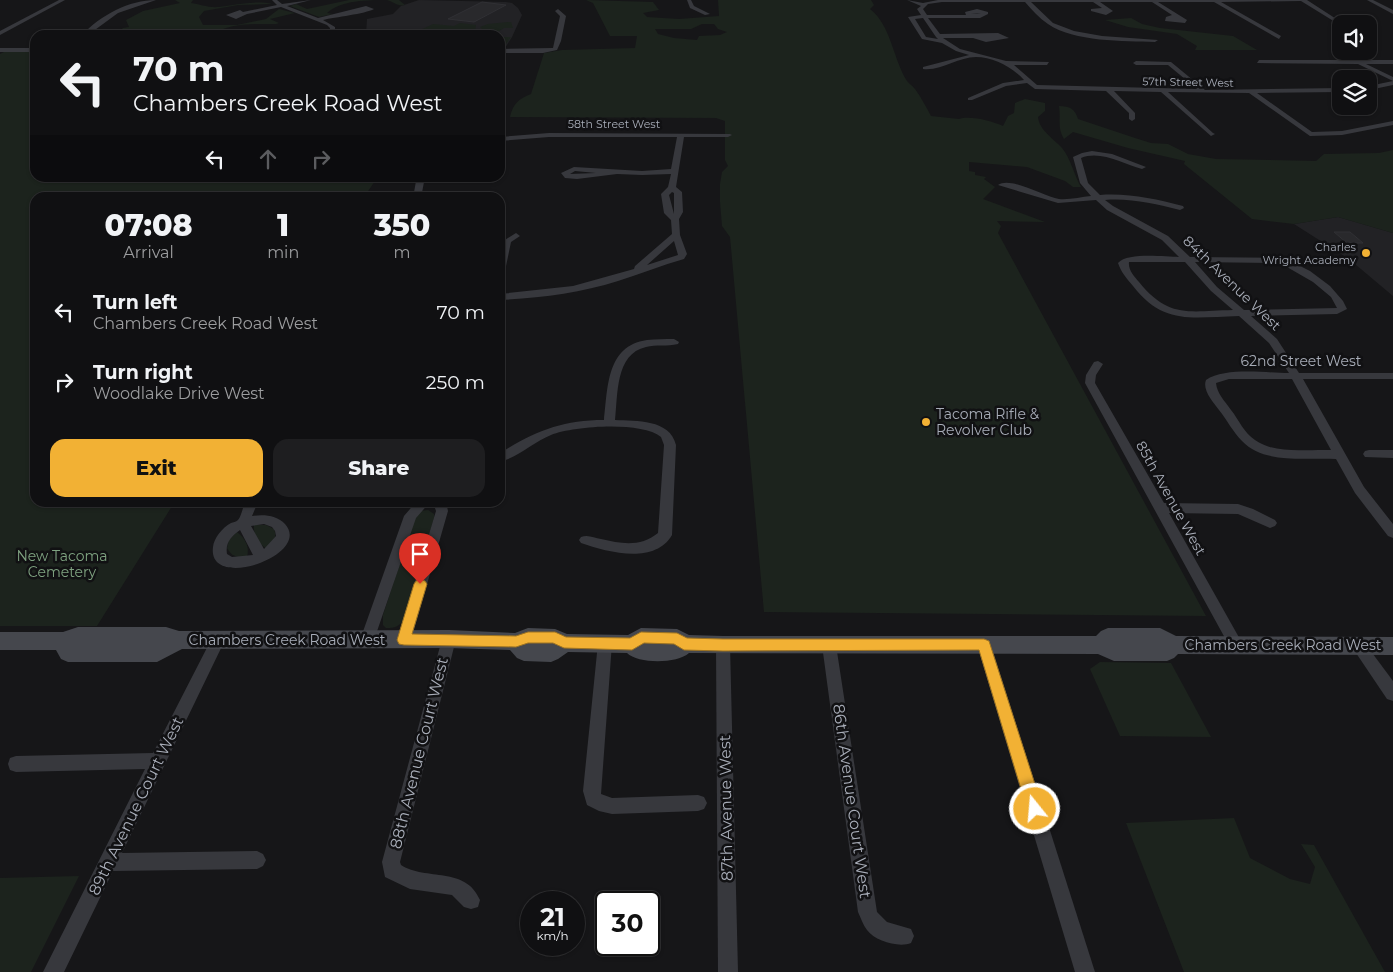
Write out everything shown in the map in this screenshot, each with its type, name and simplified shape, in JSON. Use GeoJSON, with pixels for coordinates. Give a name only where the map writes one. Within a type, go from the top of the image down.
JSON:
{"type":"FeatureCollection","features":[{"type":"Feature","properties":{"kind":"street"},"geometry":{"type":"LineString","coordinates":[[0,33],[63,0]]}},
{"type":"Feature","properties":{"kind":"street"},"geometry":{"type":"LineString","coordinates":[[90,30],[100,21],[118,10],[154,0]]}},
{"type":"Feature","properties":{"kind":"street"},"geometry":{"type":"LineString","coordinates":[[274,0],[282,6],[319,19],[332,27],[332,30]]}},
{"type":"Feature","properties":{"kind":"street"},"geometry":{"type":"LineString","coordinates":[[244,13],[309,0]]}},
{"type":"Feature","properties":{"kind":"street"},"geometry":{"type":"LineString","coordinates":[[689,0],[692,7],[707,14]]}},
{"type":"Feature","properties":{"kind":"street"},"geometry":{"type":"LineString","coordinates":[[908,0],[926,4],[942,1],[1026,0],[1303,0],[1332,18]]}},
{"type":"Feature","properties":{"kind":"street"},"geometry":{"type":"LineString","coordinates":[[1026,0],[1054,25],[1068,30],[1120,40],[1151,40]]}},
{"type":"Feature","properties":{"kind":"street"},"geometry":{"type":"LineString","coordinates":[[1152,0],[1176,17]]}},
{"type":"Feature","properties":{"kind":"street"},"geometry":{"type":"LineString","coordinates":[[1214,0],[1279,37]]}},
{"type":"Feature","properties":{"kind":"street"},"geometry":{"type":"LineString","coordinates":[[1368,0],[1393,12]]}},
{"type":"Feature","properties":{"kind":"street"},"geometry":{"type":"LineString","coordinates":[[1095,1],[1107,9]]}},
{"type":"Feature","properties":{"kind":"street"},"geometry":{"type":"LineString","coordinates":[[926,4],[920,9],[940,38],[950,46],[1007,63],[1047,63]]}},
{"type":"Feature","properties":{"kind":"street"},"geometry":{"type":"LineString","coordinates":[[319,19],[357,11]]}},
{"type":"Feature","properties":{"kind":"street"},"geometry":{"type":"LineString","coordinates":[[505,51],[546,50],[556,47],[563,16],[558,11]]}},
{"type":"Feature","properties":{"kind":"street"},"geometry":{"type":"LineString","coordinates":[[970,15],[911,17],[924,38],[974,36]]}},
{"type":"Feature","properties":{"kind":"street"},"geometry":{"type":"LineString","coordinates":[[0,50],[30,50]]}},
{"type":"Feature","properties":{"kind":"street"},"geometry":{"type":"LineString","coordinates":[[925,68],[976,55]]}},
{"type":"Feature","properties":{"kind":"street"},"geometry":{"type":"LineString","coordinates":[[1259,62],[1393,62]]}},
{"type":"Feature","properties":{"kind":"street"},"geometry":{"type":"LineString","coordinates":[[1358,62],[1393,81]]}},
{"type":"Feature","properties":{"kind":"street"},"geometry":{"type":"LineString","coordinates":[[1007,63],[1017,69],[1028,81]]}},
{"type":"Feature","properties":{"kind":"street"},"geometry":{"type":"LineString","coordinates":[[1136,63],[1168,63],[1204,92]]}},
{"type":"Feature","properties":{"kind":"street"},"geometry":{"type":"LineString","coordinates":[[970,99],[1005,84],[1028,81]]}},
{"type":"Feature","properties":{"kind":"street","name":"57th Street West"},"geometry":{"type":"LineString","coordinates":[[1028,81],[1035,87],[1163,92],[1332,90]]}},
{"type":"Feature","properties":{"kind":"street"},"geometry":{"type":"LineString","coordinates":[[1377,86],[1393,81]]}},
{"type":"Feature","properties":{"kind":"street"},"geometry":{"type":"LineString","coordinates":[[1109,90],[1132,113],[1132,120]]}},
{"type":"Feature","properties":{"kind":"street"},"geometry":{"type":"LineString","coordinates":[[1163,92],[1211,134]]}},
{"type":"Feature","properties":{"kind":"street"},"geometry":{"type":"LineString","coordinates":[[1251,92],[1310,134],[1342,133],[1393,123]]}},
{"type":"Feature","properties":{"kind":"street","name":"58th Street West"},"geometry":{"type":"LineString","coordinates":[[505,139],[549,135],[728,135]]}},
{"type":"Feature","properties":{"kind":"street"},"geometry":{"type":"LineString","coordinates":[[675,219],[668,213],[666,194],[672,188],[681,135]]}},
{"type":"Feature","properties":{"kind":"street","name":"84th Avenue West"},"geometry":{"type":"LineString","coordinates":[[1142,168],[1098,154],[1082,154],[1077,157],[1084,182],[1096,197],[1117,212],[1157,232],[1188,260],[1214,289],[1273,341],[1295,376],[1366,502],[1393,533]]}},
{"type":"Feature","properties":{"kind":"street"},"geometry":{"type":"LineString","coordinates":[[614,173],[576,177],[568,176],[565,173],[570,170],[581,170],[614,173],[675,174]]}},
{"type":"Feature","properties":{"kind":"street"},"geometry":{"type":"LineString","coordinates":[[1002,185],[1017,187],[1058,201],[1096,197],[1135,198],[1166,203],[1180,208]]}},
{"type":"Feature","properties":{"kind":"street"},"geometry":{"type":"LineString","coordinates":[[505,297],[563,291],[630,274],[681,257],[683,254],[676,235],[675,219],[679,212],[678,192],[672,188]]}},
{"type":"Feature","properties":{"kind":"street"},"geometry":{"type":"LineString","coordinates":[[630,274],[676,235]]}},
{"type":"Feature","properties":{"kind":"street"},"geometry":{"type":"LineString","coordinates":[[505,250],[507,241],[516,236]]}},
{"type":"Feature","properties":{"kind":"street"},"geometry":{"type":"LineString","coordinates":[[1264,259],[1286,261],[1298,266],[1330,292],[1340,303],[1342,309],[1334,312],[1187,314],[1165,310],[1155,306],[1146,298],[1123,266],[1125,260],[1188,260],[1264,259]]}},
{"type":"Feature","properties":{"kind":"street"},"geometry":{"type":"LineString","coordinates":[[609,424],[616,370],[621,358],[634,347],[647,343],[674,342]]}},
{"type":"Feature","properties":{"kind":"street","name":"85th Avenue West"},"geometry":{"type":"LineString","coordinates":[[1098,364],[1091,374],[1090,383],[1236,645]]}},
{"type":"Feature","properties":{"kind":"street","name":"62nd Street West"},"geometry":{"type":"LineString","coordinates":[[1339,455],[1280,452],[1257,446],[1245,437],[1236,426],[1213,392],[1210,382],[1216,378],[1229,376],[1393,376]]}},
{"type":"Feature","properties":{"kind":"street"},"geometry":{"type":"LineString","coordinates":[[505,455],[555,429],[580,424],[650,427],[662,431],[669,440],[670,479],[665,535],[657,541],[642,547],[603,545],[586,540]]}},
{"type":"Feature","properties":{"kind":"street"},"geometry":{"type":"LineString","coordinates":[[1369,454],[1393,454]]}},
{"type":"Feature","properties":{"kind":"street"},"geometry":{"type":"LineString","coordinates":[[243,523],[250,507]]}},
{"type":"Feature","properties":{"kind":"street"},"geometry":{"type":"LineString","coordinates":[[367,640],[410,516],[419,507]]}},
{"type":"Feature","properties":{"kind":"street"},"geometry":{"type":"LineString","coordinates":[[404,640],[442,511],[441,507]]}},
{"type":"Feature","properties":{"kind":"street"},"geometry":{"type":"LineString","coordinates":[[1158,508],[1238,509],[1270,523]]}},
{"type":"Feature","properties":{"kind":"street"},"geometry":{"type":"LineString","coordinates":[[264,519],[279,525],[282,530],[282,537],[278,545],[262,558],[241,564],[224,560],[218,548],[226,534],[243,523],[264,519]]}},
{"type":"Feature","properties":{"kind":"street"},"geometry":{"type":"LineString","coordinates":[[243,523],[262,558]]}},
{"type":"Feature","properties":{"kind":"street","name":"Chambers Creek Road West"},"geometry":{"type":"LineString","coordinates":[[0,641],[63,641],[68,654],[158,653],[179,640],[448,639],[516,642],[524,652],[542,653],[551,653],[564,643],[632,644],[639,651],[676,652],[684,644],[1101,644],[1114,652],[1167,652],[1173,644],[1393,646]]}},
{"type":"Feature","properties":{"kind":"street","name":"88th Avenue Court West"},"geometry":{"type":"LineString","coordinates":[[448,639],[391,862],[392,870],[401,877],[422,884],[447,885],[460,890],[471,900]]}},
{"type":"Feature","properties":{"kind":"street","name":"89th Avenue Court West"},"geometry":{"type":"LineString","coordinates":[[53,972],[218,640]]}},
{"type":"Feature","properties":{"kind":"street"},"geometry":{"type":"LineString","coordinates":[[604,643],[593,799],[599,803],[612,806],[698,803]]}},
{"type":"Feature","properties":{"kind":"street","name":"87th Avenue West"},"geometry":{"type":"LineString","coordinates":[[723,645],[728,972]]}},
{"type":"Feature","properties":{"kind":"street","name":"86th Avenue Court West"},"geometry":{"type":"LineString","coordinates":[[829,645],[868,912],[877,928],[904,936]]}},
{"type":"Feature","properties":{"kind":"street"},"geometry":{"type":"LineString","coordinates":[[984,645],[1085,972]]}},
{"type":"Feature","properties":{"kind":"street"},"geometry":{"type":"LineString","coordinates":[[1359,646],[1393,694]]}},
{"type":"Feature","properties":{"kind":"street"},"geometry":{"type":"LineString","coordinates":[[16,764],[158,761]]}},
{"type":"Feature","properties":{"kind":"street"},"geometry":{"type":"LineString","coordinates":[[108,862],[257,860]]}},
{"type":"Feature","properties":{"kind":"shaded area"},"geometry":{"type":"Polygon","coordinates":[[[419,0],[506,2],[512,3],[522,15],[505,48],[505,30],[366,30],[367,19],[393,14],[401,6],[419,0]]]}},
{"type":"Feature","properties":{"kind":"shaded area","name":"Charles Wright Academy"},"geometry":{"type":"Polygon","coordinates":[[[1338,217],[1393,233],[1393,296],[1349,259],[1294,224],[1338,217]]]}},
{"type":"Feature","properties":{"kind":"green space"},"geometry":{"type":"Polygon","coordinates":[[[175,0],[193,0],[191,3],[215,7],[253,3],[272,4],[238,5],[204,11],[199,17],[203,25],[237,25],[266,19],[279,9],[295,13],[270,19],[279,23],[276,24],[251,24],[221,30],[121,30],[129,27],[126,20],[143,11],[180,3],[175,0]]]}},
{"type":"Feature","properties":{"kind":"green space"},"geometry":{"type":"Polygon","coordinates":[[[349,0],[387,0],[347,3],[327,13],[333,14],[319,17],[290,6],[296,4],[307,9],[349,0]]]}},
{"type":"Feature","properties":{"kind":"green space"},"geometry":{"type":"Polygon","coordinates":[[[387,0],[399,0],[405,5],[398,5],[387,0]]]}},
{"type":"Feature","properties":{"kind":"green space","name":"Tacoma Rifle & Revolver Club"},"geometry":{"type":"Polygon","coordinates":[[[586,0],[653,2],[659,10],[643,13],[647,17],[679,19],[719,16],[718,0],[871,0],[874,5],[870,9],[883,24],[902,72],[917,92],[931,116],[959,119],[975,118],[1003,126],[1008,116],[1014,113],[1015,103],[1025,99],[1045,103],[1045,111],[1038,117],[1039,122],[1065,152],[1081,187],[1073,187],[1065,181],[1027,167],[969,162],[969,171],[975,172],[975,175],[986,177],[984,179],[995,187],[983,199],[1045,222],[997,221],[1001,226],[998,233],[1206,616],[764,612],[730,237],[722,226],[720,202],[722,172],[728,166],[725,160],[725,121],[716,118],[510,117],[517,102],[531,94],[544,53],[562,50],[635,48],[637,36],[610,36],[593,3],[586,0]],[[702,24],[691,29],[655,29],[658,34],[674,38],[697,40],[699,36],[720,35],[727,32],[718,29],[714,24],[702,24]]]}},
{"type":"Feature","properties":{"kind":"green space"},"geometry":{"type":"Polygon","coordinates":[[[1131,18],[1142,24],[1160,28],[1233,36],[1257,50],[1195,50],[1197,46],[1177,34],[1128,27],[1105,20],[1131,18]]]}},
{"type":"Feature","properties":{"kind":"green space"},"geometry":{"type":"Polygon","coordinates":[[[511,22],[513,28],[483,30],[480,27],[488,24],[511,22]]]}},
{"type":"Feature","properties":{"kind":"green space"},"geometry":{"type":"Polygon","coordinates":[[[460,23],[476,25],[475,30],[420,30],[433,24],[454,26],[460,23]]]}},
{"type":"Feature","properties":{"kind":"green space"},"geometry":{"type":"Polygon","coordinates":[[[505,37],[511,37],[505,46],[505,37]]]}},
{"type":"Feature","properties":{"kind":"green space","name":"New Tacoma Cemetery"},"geometry":{"type":"Polygon","coordinates":[[[4,52],[30,52],[30,182],[374,182],[367,192],[30,192],[30,507],[171,507],[97,626],[0,626],[0,54],[4,52]]]}},
{"type":"Feature","properties":{"kind":"green space"},"geometry":{"type":"Polygon","coordinates":[[[1059,106],[1072,109],[1078,119],[1151,143],[1168,144],[1188,154],[1216,159],[1316,161],[1324,154],[1379,153],[1393,150],[1393,233],[1338,217],[1294,224],[1252,219],[1184,164],[1185,161],[1128,148],[1073,132],[1064,139],[1060,127],[1059,106]]]}},
{"type":"Feature","properties":{"kind":"green space"},"geometry":{"type":"Polygon","coordinates":[[[428,510],[434,514],[434,518],[404,619],[397,626],[386,628],[383,625],[383,615],[415,517],[420,511],[428,510]]]}},
{"type":"Feature","properties":{"kind":"green space"},"geometry":{"type":"Polygon","coordinates":[[[254,525],[266,525],[274,529],[274,539],[268,549],[257,539],[254,525]]]}},
{"type":"Feature","properties":{"kind":"green space"},"geometry":{"type":"Polygon","coordinates":[[[237,532],[246,543],[247,557],[235,556],[227,548],[229,540],[237,532]]]}},
{"type":"Feature","properties":{"kind":"green space"},"geometry":{"type":"Polygon","coordinates":[[[1100,662],[1171,663],[1211,737],[1120,736],[1090,669],[1100,662]]]}},
{"type":"Feature","properties":{"kind":"green space"},"geometry":{"type":"Polygon","coordinates":[[[1234,818],[1250,858],[1290,879],[1310,884],[1315,867],[1301,844],[1314,845],[1385,972],[1184,972],[1126,823],[1234,818]]]}},
{"type":"Feature","properties":{"kind":"green space"},"geometry":{"type":"Polygon","coordinates":[[[79,876],[31,972],[0,972],[0,878],[79,876]]]}},
{"type":"Feature","properties":{"kind":"building"},"geometry":{"type":"Polygon","coordinates":[[[482,2],[506,5],[474,22],[448,19],[482,2]]]}},
{"type":"Feature","properties":{"kind":"building"},"geometry":{"type":"Polygon","coordinates":[[[1334,232],[1350,232],[1363,243],[1347,243],[1334,232]]]}},
{"type":"Feature","properties":{"kind":"place","name":"Charles Wright Academy"},"geometry":{"type":"Point","coordinates":[1366,253]}},
{"type":"Feature","properties":{"kind":"place","name":"Tacoma Rifle & Revolver Club"},"geometry":{"type":"Point","coordinates":[926,422]}},
{"type":"Feature","properties":{"kind":"route"},"geometry":{"type":"LineString","coordinates":[[420,584],[404,640],[448,639],[516,642],[528,637],[555,638],[564,643],[632,644],[641,638],[677,638],[684,644],[723,645],[984,645],[1035,809]]}}]}
